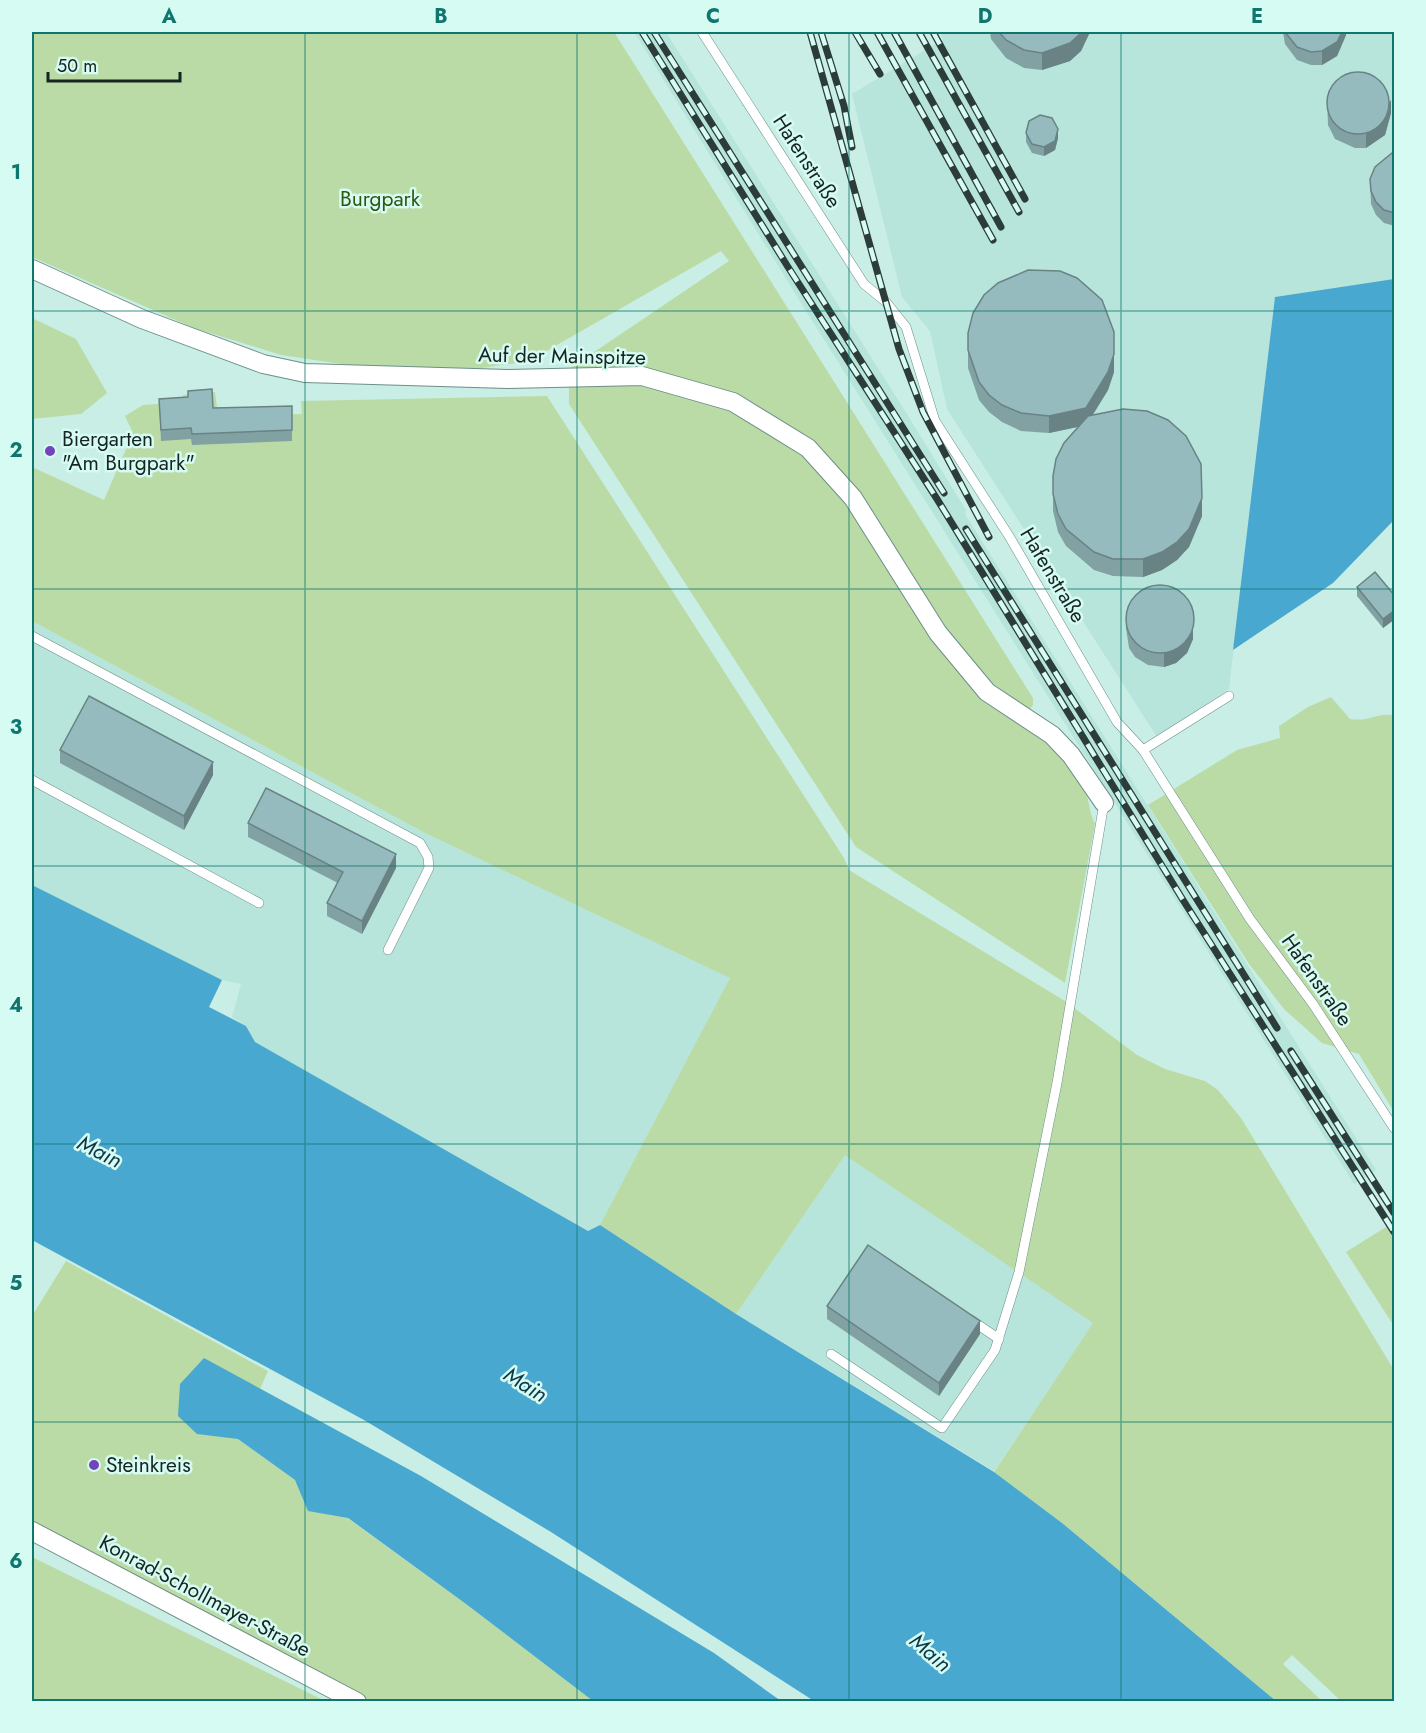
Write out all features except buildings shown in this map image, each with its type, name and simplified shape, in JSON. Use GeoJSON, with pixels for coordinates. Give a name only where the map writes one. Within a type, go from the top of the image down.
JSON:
{"type":"FeatureCollection","features":[{"type":"Feature","properties":{"kind":"street","name":"Auf der Mainspitze"},"geometry":{"type":"LineString","coordinates":[[32,269],[141,319],[263,364],[305,373],[508,378],[642,376],[733,402],[808,448],[853,498],[938,633],[994,697],[1052,735],[1071,755],[1104,803]]}},
{"type":"Feature","properties":{"kind":"street","name":"Konrad-Schollmayer-Straße"},"geometry":{"type":"LineString","coordinates":[[32,1531],[357,1701]]}},
{"type":"Feature","properties":{"kind":"lane","name":"Hafenstraße"},"geometry":{"type":"LineString","coordinates":[[702,32],[864,284],[886,303],[906,327],[935,420],[1015,546],[1117,722],[1143,750],[1250,919],[1313,1004],[1395,1128]]}},
{"type":"Feature","properties":{"kind":"lane"},"geometry":{"type":"LineString","coordinates":[[32,636],[420,843],[428,857],[429,868],[388,950]]}},
{"type":"Feature","properties":{"kind":"lane"},"geometry":{"type":"LineString","coordinates":[[1143,750],[1229,696]]}},
{"type":"Feature","properties":{"kind":"lane"},"geometry":{"type":"LineString","coordinates":[[32,780],[259,903]]}},
{"type":"Feature","properties":{"kind":"lane"},"geometry":{"type":"LineString","coordinates":[[831,1354],[942,1428],[995,1350],[1019,1272],[1058,1083],[1104,803]]}},
{"type":"Feature","properties":{"kind":"lane"},"geometry":{"type":"LineString","coordinates":[[962,1314],[999,1339]]}},
{"type":"Feature","properties":{"kind":"shaded area"},"geometry":{"type":"Polygon","coordinates":[[[634,32],[666,32],[902,406],[966,510],[965,514],[1376,1170],[1369,1175],[1354,1184],[801,303],[634,32]]]}},
{"type":"Feature","properties":{"kind":"shaded area"},"geometry":{"type":"Polygon","coordinates":[[[940,32],[1394,32],[1394,279],[1275,297],[1229,689],[1157,737],[947,409],[930,331],[902,297],[852,94],[943,39],[940,32]]]}},
{"type":"Feature","properties":{"kind":"shaded area"},"geometry":{"type":"Polygon","coordinates":[[[32,621],[425,833],[731,978],[600,1225],[588,1231],[255,1042],[246,1026],[232,1017],[241,984],[222,980],[32,885],[32,621]]]}},
{"type":"Feature","properties":{"kind":"shaded area"},"geometry":{"type":"Polygon","coordinates":[[[845,1154],[1094,1323],[994,1471],[736,1314],[845,1154]]]}},
{"type":"Feature","properties":{"kind":"green space","name":"Burgpark"},"geometry":{"type":"Polygon","coordinates":[[[32,32],[614,32],[1033,698],[1033,705],[1027,713],[1028,726],[1068,763],[1085,788],[1095,824],[1065,983],[856,847],[569,404],[569,369],[729,261],[721,251],[529,361],[476,369],[362,367],[281,355],[194,328],[32,257],[32,32]]]}},
{"type":"Feature","properties":{"kind":"green space"},"geometry":{"type":"Polygon","coordinates":[[[32,318],[76,339],[107,393],[81,414],[32,419],[32,318]]]}},
{"type":"Feature","properties":{"kind":"green space"},"geometry":{"type":"Polygon","coordinates":[[[215,392],[218,416],[302,414],[301,401],[547,396],[844,858],[849,870],[1065,1001],[1137,1055],[1165,1069],[1205,1081],[1218,1090],[1241,1118],[1394,1370],[1394,1701],[1341,1701],[1292,1655],[1283,1664],[1322,1701],[1276,1701],[1062,1523],[994,1472],[1093,1323],[845,1155],[736,1314],[600,1225],[730,978],[425,833],[32,621],[32,467],[104,500],[133,433],[125,416],[143,405],[184,402],[183,395],[215,392]]]}},
{"type":"Feature","properties":{"kind":"green space"},"geometry":{"type":"Polygon","coordinates":[[[1331,697],[1350,719],[1394,715],[1394,1112],[1359,1054],[1322,1043],[1284,1009],[1249,964],[1148,805],[1237,750],[1280,738],[1279,726],[1308,707],[1331,697]]]}},
{"type":"Feature","properties":{"kind":"green space"},"geometry":{"type":"Polygon","coordinates":[[[1394,1222],[1394,1326],[1346,1252],[1394,1222]]]}},
{"type":"Feature","properties":{"kind":"green space"},"geometry":{"type":"Polygon","coordinates":[[[66,1261],[268,1371],[238,1439],[466,1604],[593,1701],[357,1701],[32,1531],[32,1316],[66,1261]]]}},
{"type":"Feature","properties":{"kind":"green space"},"geometry":{"type":"Polygon","coordinates":[[[32,1557],[325,1701],[32,1701],[32,1557]]]}},
{"type":"Feature","properties":{"kind":"water"},"geometry":{"type":"Polygon","coordinates":[[[1394,279],[1394,520],[1333,583],[1233,650],[1275,297],[1394,279]]]}},
{"type":"Feature","properties":{"kind":"water","name":"Main"},"geometry":{"type":"Polygon","coordinates":[[[32,885],[222,980],[209,1007],[246,1026],[255,1042],[588,1231],[600,1225],[736,1314],[994,1472],[1062,1523],[1276,1701],[814,1701],[551,1532],[364,1420],[32,1240],[32,885]]]}},
{"type":"Feature","properties":{"kind":"water"},"geometry":{"type":"Polygon","coordinates":[[[204,1358],[421,1476],[714,1653],[781,1701],[593,1701],[348,1518],[308,1511],[295,1480],[238,1439],[197,1434],[178,1416],[180,1384],[204,1358]]]}},
{"type":"Feature","properties":{"kind":"railway"},"geometry":{"type":"LineString","coordinates":[[642,32],[788,267],[937,499],[1183,900],[1394,1232]]}},
{"type":"Feature","properties":{"kind":"railway"},"geometry":{"type":"LineString","coordinates":[[654,32],[944,493]]}},
{"type":"Feature","properties":{"kind":"railway"},"geometry":{"type":"LineString","coordinates":[[810,32],[899,349],[923,412],[989,537]]}},
{"type":"Feature","properties":{"kind":"railway"},"geometry":{"type":"LineString","coordinates":[[821,32],[844,106],[852,147]]}},
{"type":"Feature","properties":{"kind":"railway"},"geometry":{"type":"LineString","coordinates":[[855,32],[880,74]]}},
{"type":"Feature","properties":{"kind":"railway"},"geometry":{"type":"LineString","coordinates":[[877,32],[993,240]]}},
{"type":"Feature","properties":{"kind":"railway"},"geometry":{"type":"LineString","coordinates":[[894,32],[1001,227]]}},
{"type":"Feature","properties":{"kind":"railway"},"geometry":{"type":"LineString","coordinates":[[919,32],[1019,212]]}},
{"type":"Feature","properties":{"kind":"railway"},"geometry":{"type":"LineString","coordinates":[[933,32],[1025,199]]}},
{"type":"Feature","properties":{"kind":"railway"},"geometry":{"type":"LineString","coordinates":[[966,529],[1277,1028]]}},
{"type":"Feature","properties":{"kind":"railway"},"geometry":{"type":"LineString","coordinates":[[1291,1051],[1394,1213]]}},
{"type":"Feature","properties":{"kind":"place","name":"Biergarten \"Am Burgpark\""},"geometry":{"type":"Point","coordinates":[50,451]}},
{"type":"Feature","properties":{"kind":"place","name":"Steinkreis"},"geometry":{"type":"Point","coordinates":[94,1465]}}]}
